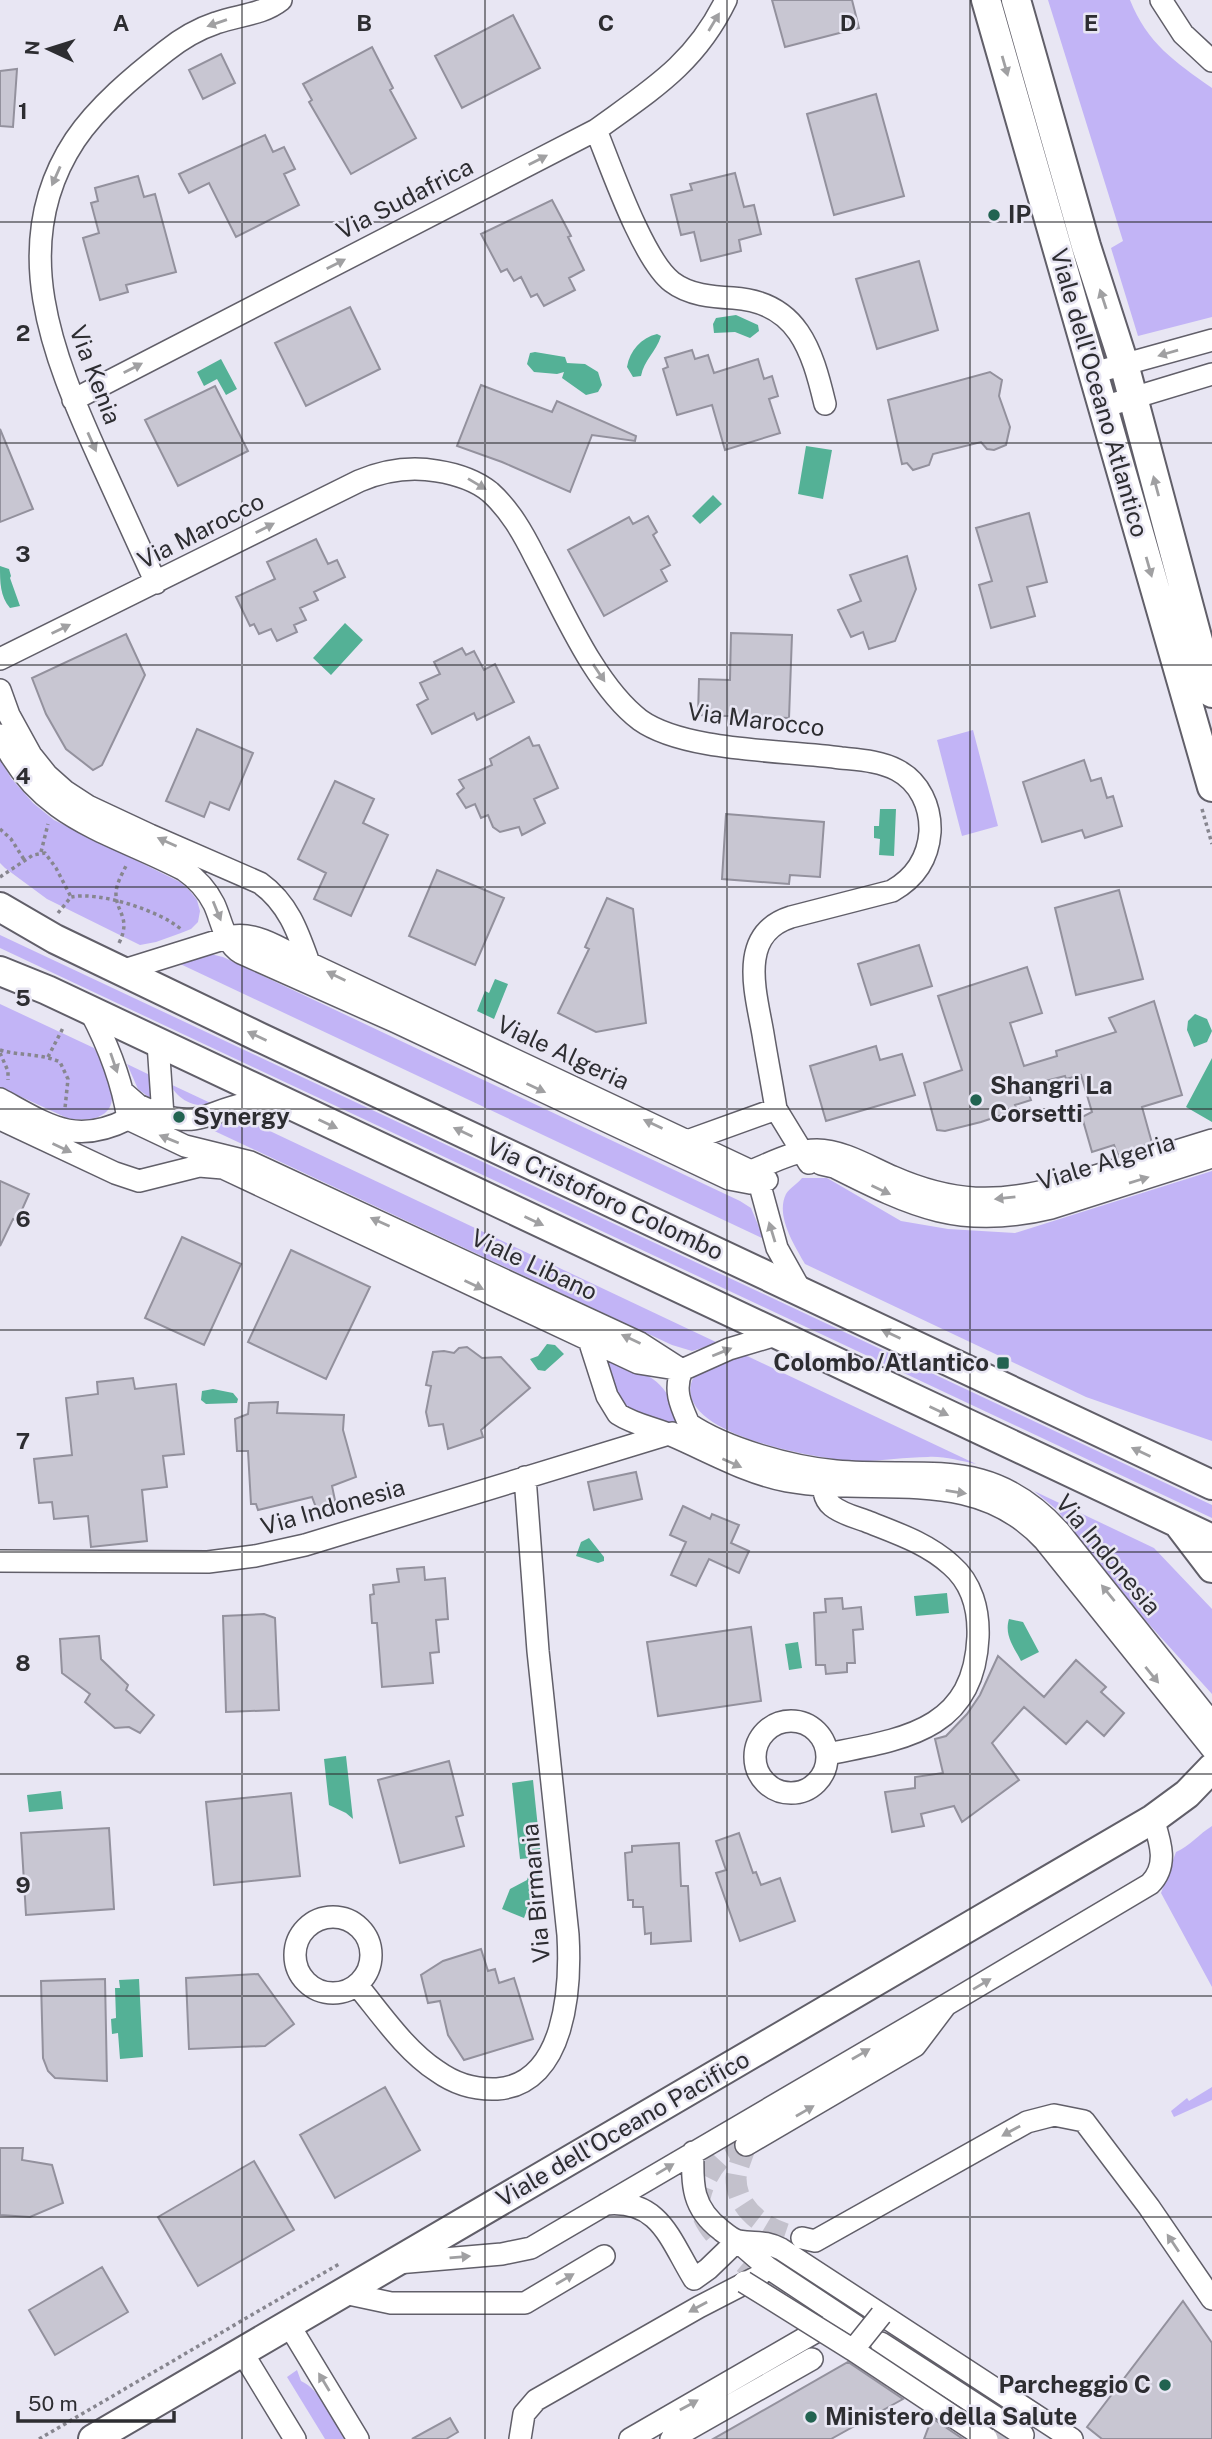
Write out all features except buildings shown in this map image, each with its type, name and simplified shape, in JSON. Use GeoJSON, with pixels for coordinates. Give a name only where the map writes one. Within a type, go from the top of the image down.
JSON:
{"type":"FeatureCollection","features":[{"type":"Feature","properties":{"kind":"main road","name":"Viale dell'Oceano Atlantico"},"geometry":{"type":"LineString","coordinates":[[986,0],[1212,787]]}},
{"type":"Feature","properties":{"kind":"main road","name":"Viale dell'Oceano Atlantico"},"geometry":{"type":"LineString","coordinates":[[1016,0],[1086,246],[1124,364],[1212,693]]}},
{"type":"Feature","properties":{"kind":"main road","name":"Via Cristoforo Colombo"},"geometry":{"type":"LineString","coordinates":[[0,908],[39,931],[120,958],[801,1292],[1209,1482]]}},
{"type":"Feature","properties":{"kind":"main road","name":"Via Cristoforo Colombo"},"geometry":{"type":"LineString","coordinates":[[0,971],[1212,1539]]}},
{"type":"Feature","properties":{"kind":"main road"},"geometry":{"type":"LineString","coordinates":[[1178,1524],[1212,1568]]}},
{"type":"Feature","properties":{"kind":"main road"},"geometry":{"type":"LineString","coordinates":[[1153,1819],[1195,1787],[1212,1768]]}},
{"type":"Feature","properties":{"kind":"main road"},"geometry":{"type":"LineString","coordinates":[[1153,1819],[1212,1794]]}},
{"type":"Feature","properties":{"kind":"main road","name":"Viale dell'Oceano Pacifico"},"geometry":{"type":"LineString","coordinates":[[93,2439],[1153,1819]]}},
{"type":"Feature","properties":{"kind":"street","name":"Via Kenia"},"geometry":{"type":"LineString","coordinates":[[156,583],[73,400],[51,339],[40,255],[44,209],[59,168],[79,134],[96,114],[166,51],[206,27],[260,11],[281,0]]}},
{"type":"Feature","properties":{"kind":"street","name":"Via Sudafrica"},"geometry":{"type":"LineString","coordinates":[[73,400],[596,130],[680,66],[701,43],[726,0]]}},
{"type":"Feature","properties":{"kind":"street"},"geometry":{"type":"LineString","coordinates":[[1161,0],[1183,34],[1212,61]]}},
{"type":"Feature","properties":{"kind":"street"},"geometry":{"type":"LineString","coordinates":[[596,130],[647,248],[660,270],[672,282],[694,292],[757,302],[782,313],[807,345],[825,404]]}},
{"type":"Feature","properties":{"kind":"street"},"geometry":{"type":"LineString","coordinates":[[1093,373],[1212,340]]}},
{"type":"Feature","properties":{"kind":"street"},"geometry":{"type":"LineString","coordinates":[[1103,407],[1212,374]]}},
{"type":"Feature","properties":{"kind":"street","name":"Via Marocco"},"geometry":{"type":"LineString","coordinates":[[0,659],[370,476],[411,468],[452,473],[485,489],[509,512],[526,539],[597,671],[640,720],[669,735],[699,742],[877,763],[905,775],[921,792],[929,816],[928,845],[921,865],[905,884],[886,893],[778,922],[768,929],[758,946],[754,961],[754,979],[776,1109]]}},
{"type":"Feature","properties":{"kind":"street"},"geometry":{"type":"LineString","coordinates":[[0,690],[23,743],[37,765],[84,813],[197,880],[214,904],[227,938],[120,958]]}},
{"type":"Feature","properties":{"kind":"street"},"geometry":{"type":"LineString","coordinates":[[0,735],[24,775],[63,811],[84,813],[207,860],[253,879],[274,894],[291,916],[309,963]]}},
{"type":"Feature","properties":{"kind":"street"},"geometry":{"type":"LineString","coordinates":[[197,880],[207,860]]}},
{"type":"Feature","properties":{"kind":"street","name":"Viale Algeria"},"geometry":{"type":"LineString","coordinates":[[365,999],[309,963],[254,937],[244,934],[227,938],[233,948],[241,953],[365,999],[685,1148],[755,1176],[806,1158],[820,1150],[945,1195],[1004,1199],[1092,1186],[1212,1157]]}},
{"type":"Feature","properties":{"kind":"street"},"geometry":{"type":"LineString","coordinates":[[4,1093],[59,1129],[74,1133],[89,1133],[128,1119],[123,1092],[109,1051],[90,1011]]}},
{"type":"Feature","properties":{"kind":"street"},"geometry":{"type":"LineString","coordinates":[[158,1043],[163,1116]]}},
{"type":"Feature","properties":{"kind":"street"},"geometry":{"type":"LineString","coordinates":[[123,1092],[138,1105],[163,1116],[183,1120],[204,1118],[243,1104],[278,1101]]}},
{"type":"Feature","properties":{"kind":"street"},"geometry":{"type":"LineString","coordinates":[[685,1148],[776,1109],[806,1158]]}},
{"type":"Feature","properties":{"kind":"street","name":"Viale Libano"},"geometry":{"type":"LineString","coordinates":[[0,1119],[139,1181],[206,1166],[217,1167],[304,1196],[594,1332],[654,1350],[682,1370]]}},
{"type":"Feature","properties":{"kind":"street","name":"Viale Libano"},"geometry":{"type":"LineString","coordinates":[[128,1119],[177,1143],[250,1162],[304,1196]]}},
{"type":"Feature","properties":{"kind":"street"},"geometry":{"type":"LineString","coordinates":[[89,1133],[93,1162]]}},
{"type":"Feature","properties":{"kind":"street","name":"Viale Algeria"},"geometry":{"type":"LineString","coordinates":[[1092,1186],[1212,1140]]}},
{"type":"Feature","properties":{"kind":"street"},"geometry":{"type":"LineString","coordinates":[[755,1176],[773,1238],[801,1292]]}},
{"type":"Feature","properties":{"kind":"street","name":"Viale Libano"},"geometry":{"type":"LineString","coordinates":[[594,1332],[607,1396],[614,1409],[632,1421],[670,1434]]}},
{"type":"Feature","properties":{"kind":"street"},"geometry":{"type":"LineString","coordinates":[[689,1424],[677,1393],[677,1380],[682,1370],[729,1349],[776,1335]]}},
{"type":"Feature","properties":{"kind":"street","name":"Via Indonesia"},"geometry":{"type":"LineString","coordinates":[[0,1560],[188,1562],[255,1556],[305,1545],[670,1434],[689,1424],[749,1451],[803,1467],[823,1477]]}},
{"type":"Feature","properties":{"kind":"street","name":"Via Indonesia"},"geometry":{"type":"LineString","coordinates":[[670,1434],[740,1467],[767,1476],[954,1473],[978,1478],[1010,1491],[1032,1505],[1059,1531],[1212,1749]]}},
{"type":"Feature","properties":{"kind":"street"},"geometry":{"type":"LineString","coordinates":[[823,1477],[826,1499],[838,1510],[917,1542],[952,1566],[971,1593],[978,1624],[978,1641],[971,1676],[953,1710],[908,1736],[828,1754]]}},
{"type":"Feature","properties":{"kind":"street","name":"Via Birmania"},"geometry":{"type":"LineString","coordinates":[[357,1985],[419,2057],[444,2076],[468,2087],[507,2088],[524,2081],[544,2060],[557,2036],[569,1983],[568,1936],[538,1651],[524,1478]]}},
{"type":"Feature","properties":{"kind":"street","name":"Via Indonesia"},"geometry":{"type":"LineString","coordinates":[[1138,1645],[1212,1723]]}},
{"type":"Feature","properties":{"kind":"street"},"geometry":{"type":"LineString","coordinates":[[392,2263],[523,2250],[538,2244],[1150,1884],[1159,1873],[1162,1859],[1153,1819]]}},
{"type":"Feature","properties":{"kind":"street"},"geometry":{"type":"LineString","coordinates":[[746,2145],[915,2046],[946,2005]]}},
{"type":"Feature","properties":{"kind":"street"},"geometry":{"type":"LineString","coordinates":[[802,2238],[815,2241],[1027,2122],[1054,2115],[1084,2121],[1149,2207],[1212,2299]]}},
{"type":"Feature","properties":{"kind":"street"},"geometry":{"type":"LineString","coordinates":[[693,2152],[693,2189],[698,2205],[712,2223],[737,2241],[756,2275],[853,2350],[987,2439]]}},
{"type":"Feature","properties":{"kind":"street"},"geometry":{"type":"LineString","coordinates":[[606,2204],[633,2205],[654,2215],[694,2279],[718,2261],[737,2241],[755,2241],[781,2249],[1049,2432],[1072,2439]]}},
{"type":"Feature","properties":{"kind":"street"},"geometry":{"type":"LineString","coordinates":[[344,2293],[391,2302],[525,2302],[604,2256]]}},
{"type":"Feature","properties":{"kind":"street"},"geometry":{"type":"LineString","coordinates":[[718,2261],[756,2275],[856,2326]]}},
{"type":"Feature","properties":{"kind":"street"},"geometry":{"type":"LineString","coordinates":[[520,2439],[524,2414],[536,2400],[756,2275]]}},
{"type":"Feature","properties":{"kind":"street"},"geometry":{"type":"LineString","coordinates":[[853,2350],[881,2315]]}},
{"type":"Feature","properties":{"kind":"street"},"geometry":{"type":"LineString","coordinates":[[630,2439],[831,2323]]}},
{"type":"Feature","properties":{"kind":"street"},"geometry":{"type":"LineString","coordinates":[[289,2325],[358,2439]]}},
{"type":"Feature","properties":{"kind":"street"},"geometry":{"type":"LineString","coordinates":[[881,2343],[1023,2435]]}},
{"type":"Feature","properties":{"kind":"street"},"geometry":{"type":"LineString","coordinates":[[242,2352],[295,2439]]}},
{"type":"Feature","properties":{"kind":"street"},"geometry":{"type":"LineString","coordinates":[[671,2439],[812,2358]]}},
{"type":"Feature","properties":{"kind":"path"},"geometry":{"type":"LineString","coordinates":[[41,852],[51,817]]}},
{"type":"Feature","properties":{"kind":"path"},"geometry":{"type":"LineString","coordinates":[[0,829],[11,839],[25,861]]}},
{"type":"Feature","properties":{"kind":"path"},"geometry":{"type":"LineString","coordinates":[[0,877],[33,855],[45,853],[71,897]]}},
{"type":"Feature","properties":{"kind":"path"},"geometry":{"type":"LineString","coordinates":[[120,958],[125,921],[117,889],[130,858]]}},
{"type":"Feature","properties":{"kind":"path"},"geometry":{"type":"LineString","coordinates":[[57,915],[71,897],[85,895],[118,901],[154,914],[177,926],[185,934]]}},
{"type":"Feature","properties":{"kind":"path"},"geometry":{"type":"LineString","coordinates":[[48,1057],[64,1026]]}},
{"type":"Feature","properties":{"kind":"path"},"geometry":{"type":"LineString","coordinates":[[4,1093],[8,1071],[0,1051],[48,1057],[60,1062],[68,1079],[63,1115]]}},
{"type":"Feature","properties":{"kind":"shaded area"},"geometry":{"type":"Polygon","coordinates":[[[1048,0],[1130,0],[1145,28],[1163,50],[1212,88],[1212,317],[1138,336],[1111,248],[1123,241],[1048,0]]]}},
{"type":"Feature","properties":{"kind":"shaded area"},"geometry":{"type":"Polygon","coordinates":[[[736,315],[758,325],[759,331],[750,338],[735,332],[714,333],[713,324],[716,318],[736,315]]]}},
{"type":"Feature","properties":{"kind":"shaded area"},"geometry":{"type":"Polygon","coordinates":[[[657,334],[661,336],[641,376],[633,377],[627,367],[631,355],[641,342],[657,334]]]}},
{"type":"Feature","properties":{"kind":"shaded area"},"geometry":{"type":"Polygon","coordinates":[[[530,353],[565,357],[567,363],[585,364],[598,372],[602,385],[598,392],[586,395],[562,378],[564,372],[534,372],[527,364],[530,353]]]}},
{"type":"Feature","properties":{"kind":"shaded area"},"geometry":{"type":"Polygon","coordinates":[[[221,359],[237,389],[226,395],[217,379],[204,386],[197,372],[221,359]]]}},
{"type":"Feature","properties":{"kind":"shaded area"},"geometry":{"type":"Polygon","coordinates":[[[806,446],[832,450],[823,499],[798,494],[806,446]]]}},
{"type":"Feature","properties":{"kind":"shaded area"},"geometry":{"type":"Polygon","coordinates":[[[713,495],[722,504],[700,524],[692,516],[713,495]]]}},
{"type":"Feature","properties":{"kind":"shaded area"},"geometry":{"type":"Polygon","coordinates":[[[0,566],[9,569],[20,606],[10,608],[4,599],[0,566]]]}},
{"type":"Feature","properties":{"kind":"shaded area"},"geometry":{"type":"Polygon","coordinates":[[[345,623],[363,640],[331,675],[313,658],[345,623]]]}},
{"type":"Feature","properties":{"kind":"shaded area"},"geometry":{"type":"Polygon","coordinates":[[[973,730],[998,826],[962,836],[937,740],[973,730]]]}},
{"type":"Feature","properties":{"kind":"shaded area"},"geometry":{"type":"Polygon","coordinates":[[[0,759],[11,778],[33,803],[54,820],[180,882],[197,900],[200,911],[198,922],[181,933],[140,945],[47,899],[5,868],[0,863],[0,759]]]}},
{"type":"Feature","properties":{"kind":"shaded area"},"geometry":{"type":"Polygon","coordinates":[[[880,809],[896,809],[894,856],[879,855],[880,839],[874,838],[874,826],[879,826],[880,809]]]}},
{"type":"Feature","properties":{"kind":"shaded area"},"geometry":{"type":"Polygon","coordinates":[[[0,935],[1212,1505],[1212,1518],[0,948],[0,935]]]}},
{"type":"Feature","properties":{"kind":"shaded area"},"geometry":{"type":"Polygon","coordinates":[[[206,953],[223,957],[740,1201],[751,1208],[764,1239],[176,962],[206,953]]]}},
{"type":"Feature","properties":{"kind":"shaded area"},"geometry":{"type":"Polygon","coordinates":[[[495,979],[508,984],[494,1019],[477,1011],[485,991],[489,993],[495,979]]]}},
{"type":"Feature","properties":{"kind":"shaded area"},"geometry":{"type":"Polygon","coordinates":[[[0,1004],[94,1048],[105,1070],[112,1094],[111,1103],[104,1114],[82,1120],[67,1118],[0,1087],[0,1004]]]}},
{"type":"Feature","properties":{"kind":"shaded area"},"geometry":{"type":"Polygon","coordinates":[[[1195,1014],[1207,1019],[1212,1031],[1207,1042],[1194,1047],[1187,1030],[1188,1021],[1195,1014]]]}},
{"type":"Feature","properties":{"kind":"shaded area"},"geometry":{"type":"Polygon","coordinates":[[[1212,1058],[1212,1122],[1186,1107],[1212,1058]]]}},
{"type":"Feature","properties":{"kind":"shaded area"},"geometry":{"type":"Polygon","coordinates":[[[127,1064],[154,1077],[155,1102],[138,1089],[127,1064]]]}},
{"type":"Feature","properties":{"kind":"shaded area"},"geometry":{"type":"Polygon","coordinates":[[[170,1084],[217,1106],[189,1103],[179,1096],[170,1084]]]}},
{"type":"Feature","properties":{"kind":"shaded area"},"geometry":{"type":"Polygon","coordinates":[[[236,1115],[718,1343],[692,1351],[672,1345],[208,1128],[213,1122],[236,1115]]]}},
{"type":"Feature","properties":{"kind":"shaded area"},"geometry":{"type":"Polygon","coordinates":[[[1212,1171],[1212,1441],[1086,1397],[805,1264],[788,1231],[783,1212],[786,1194],[802,1178],[827,1178],[901,1221],[948,1229],[1015,1233],[1212,1171]]]}},
{"type":"Feature","properties":{"kind":"shaded area"},"geometry":{"type":"Polygon","coordinates":[[[547,1344],[555,1345],[564,1354],[545,1371],[538,1370],[530,1359],[538,1356],[547,1344]]]}},
{"type":"Feature","properties":{"kind":"shaded area"},"geometry":{"type":"Polygon","coordinates":[[[745,1355],[976,1464],[934,1457],[862,1461],[835,1459],[783,1449],[728,1430],[706,1417],[693,1402],[691,1384],[699,1372],[706,1368],[745,1355]]]}},
{"type":"Feature","properties":{"kind":"shaded area"},"geometry":{"type":"Polygon","coordinates":[[[609,1359],[645,1374],[660,1385],[671,1402],[677,1423],[673,1425],[639,1413],[619,1402],[606,1362],[609,1359]]]}},
{"type":"Feature","properties":{"kind":"shaded area"},"geometry":{"type":"Polygon","coordinates":[[[213,1389],[233,1393],[238,1399],[237,1403],[206,1404],[201,1400],[202,1391],[213,1389]]]}},
{"type":"Feature","properties":{"kind":"shaded area"},"geometry":{"type":"Polygon","coordinates":[[[1034,1491],[1154,1548],[1212,1609],[1212,1694],[1146,1621],[1056,1509],[1034,1491]]]}},
{"type":"Feature","properties":{"kind":"shaded area"},"geometry":{"type":"Polygon","coordinates":[[[589,1538],[604,1557],[604,1561],[598,1563],[576,1556],[581,1542],[589,1538]]]}},
{"type":"Feature","properties":{"kind":"shaded area"},"geometry":{"type":"Polygon","coordinates":[[[947,1593],[949,1613],[916,1616],[914,1596],[947,1593]]]}},
{"type":"Feature","properties":{"kind":"shaded area"},"geometry":{"type":"Polygon","coordinates":[[[1009,1619],[1023,1622],[1039,1652],[1021,1661],[1009,1636],[1009,1619]]]}},
{"type":"Feature","properties":{"kind":"shaded area"},"geometry":{"type":"Polygon","coordinates":[[[798,1642],[802,1668],[789,1670],[785,1644],[798,1642]]]}},
{"type":"Feature","properties":{"kind":"shaded area"},"geometry":{"type":"Polygon","coordinates":[[[346,1756],[353,1819],[329,1805],[324,1759],[346,1756]]]}},
{"type":"Feature","properties":{"kind":"shaded area"},"geometry":{"type":"Polygon","coordinates":[[[533,1780],[541,1857],[520,1859],[512,1783],[533,1780]]]}},
{"type":"Feature","properties":{"kind":"shaded area"},"geometry":{"type":"Polygon","coordinates":[[[61,1791],[63,1809],[29,1812],[27,1795],[61,1791]]]}},
{"type":"Feature","properties":{"kind":"shaded area"},"geometry":{"type":"Polygon","coordinates":[[[1212,1826],[1212,1987],[1161,1893],[1176,1852],[1212,1826]]]}},
{"type":"Feature","properties":{"kind":"shaded area"},"geometry":{"type":"Polygon","coordinates":[[[530,1871],[540,1875],[524,1918],[502,1909],[510,1889],[527,1880],[530,1871]]]}},
{"type":"Feature","properties":{"kind":"shaded area"},"geometry":{"type":"Polygon","coordinates":[[[139,1979],[143,2057],[120,2059],[118,2033],[112,2034],[111,2019],[116,2018],[115,1988],[120,1988],[119,1980],[139,1979]]]}},
{"type":"Feature","properties":{"kind":"shaded area"},"geometry":{"type":"Polygon","coordinates":[[[1212,2087],[1212,2100],[1174,2117],[1171,2111],[1187,2098],[1189,2101],[1212,2087]]]}},
{"type":"Feature","properties":{"kind":"shaded area"},"geometry":{"type":"Polygon","coordinates":[[[297,2370],[301,2381],[320,2398],[344,2439],[325,2439],[287,2377],[297,2370]]]}},
{"type":"Feature","properties":{"kind":"tunnel"},"geometry":{"type":"LineString","coordinates":[[746,2145],[722,2157],[706,2180],[700,2206],[707,2225],[724,2245],[773,2286],[872,2350]]}},
{"type":"Feature","properties":{"kind":"tunnel"},"geometry":{"type":"LineString","coordinates":[[746,2145],[736,2178],[742,2201],[749,2211],[768,2226],[802,2238]]}},
{"type":"Feature","properties":{"kind":"tunnel"},"geometry":{"type":"LineString","coordinates":[[968,2414],[1006,2439]]}},
{"type":"Feature","properties":{"kind":"place","name":"IP"},"geometry":{"type":"Point","coordinates":[994,215]}},
{"type":"Feature","properties":{"kind":"place","name":"Shangri La Corsetti"},"geometry":{"type":"Point","coordinates":[976,1100]}},
{"type":"Feature","properties":{"kind":"place","name":"Synergy"},"geometry":{"type":"Point","coordinates":[179,1117]}},
{"type":"Feature","properties":{"kind":"place","name":"Colombo/Atlantico"},"geometry":{"type":"Point","coordinates":[1003,1363]}},
{"type":"Feature","properties":{"kind":"place","name":"Parcheggio C"},"geometry":{"type":"Point","coordinates":[1165,2385]}},
{"type":"Feature","properties":{"kind":"place","name":"Ministero della Salute"},"geometry":{"type":"Point","coordinates":[811,2417]}}]}
